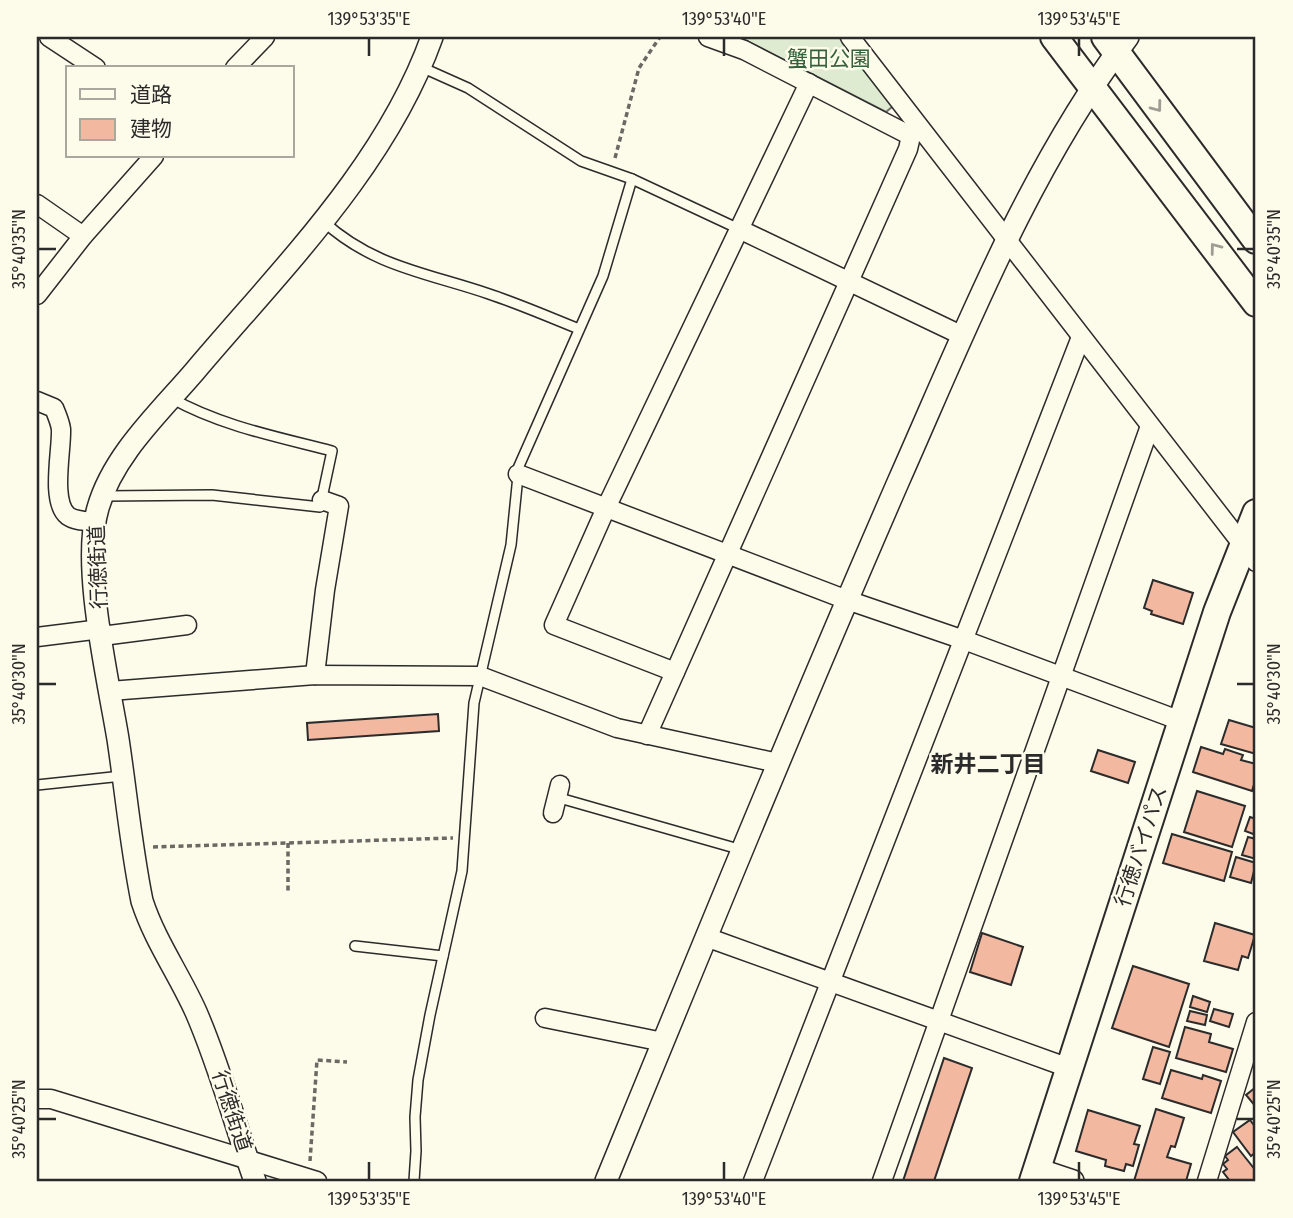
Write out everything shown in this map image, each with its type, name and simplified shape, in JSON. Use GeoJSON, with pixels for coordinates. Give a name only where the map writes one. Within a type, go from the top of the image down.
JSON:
{"type":"FeatureCollection","features":[{"type":"Feature","properties":{"kind":"main road"},"geometry":{"type":"LineString","coordinates":[[1054,37],[1256,303]]}},
{"type":"Feature","properties":{"kind":"main road"},"geometry":{"type":"LineString","coordinates":[[1116,42],[1256,240]]}},
{"type":"Feature","properties":{"kind":"main road","name":"行徳バイパス"},"geometry":{"type":"LineString","coordinates":[[1035,1175],[1217,612],[1249,554],[1256,513]]}},
{"type":"Feature","properties":{"kind":"street"},"geometry":{"type":"LineString","coordinates":[[49,37],[93,66]]}},
{"type":"Feature","properties":{"kind":"street"},"geometry":{"type":"LineString","coordinates":[[237,66],[265,37]]}},
{"type":"Feature","properties":{"kind":"street","name":"行徳街道"},"geometry":{"type":"LineString","coordinates":[[255,1181],[202,1028],[149,922],[142,901],[94,580],[95,522],[102,496],[133,444],[322,220],[369,160],[400,109],[421,67],[432,37]]}},
{"type":"Feature","properties":{"kind":"street"},"geometry":{"type":"LineString","coordinates":[[708,37],[744,50],[916,132]]}},
{"type":"Feature","properties":{"kind":"street"},"geometry":{"type":"LineString","coordinates":[[850,37],[916,132],[1007,240],[1249,554]]}},
{"type":"Feature","properties":{"kind":"street"},"geometry":{"type":"LineString","coordinates":[[606,1181],[778,763],[962,336],[1040,176],[1093,88],[1116,42]]}},
{"type":"Feature","properties":{"kind":"street"},"geometry":{"type":"LineString","coordinates":[[675,672],[554,625],[606,508],[809,83]]}},
{"type":"Feature","properties":{"kind":"street"},"geometry":{"type":"LineString","coordinates":[[647,735],[916,132]]}},
{"type":"Feature","properties":{"kind":"street"},"geometry":{"type":"LineString","coordinates":[[37,295],[83,236],[152,158]]}},
{"type":"Feature","properties":{"kind":"street"},"geometry":{"type":"LineString","coordinates":[[37,204],[83,236]]}},
{"type":"Feature","properties":{"kind":"street"},"geometry":{"type":"LineString","coordinates":[[739,229],[962,336]]}},
{"type":"Feature","properties":{"kind":"street"},"geometry":{"type":"LineString","coordinates":[[753,1181],[1081,337]]}},
{"type":"Feature","properties":{"kind":"street"},"geometry":{"type":"LineString","coordinates":[[37,401],[54,408],[61,425],[58,490],[60,505],[71,518],[95,522]]}},
{"type":"Feature","properties":{"kind":"street"},"geometry":{"type":"LineString","coordinates":[[882,1181],[1150,426]]}},
{"type":"Feature","properties":{"kind":"street"},"geometry":{"type":"LineString","coordinates":[[518,474],[847,600],[964,640],[1181,721]]}},
{"type":"Feature","properties":{"kind":"street"},"geometry":{"type":"LineString","coordinates":[[315,675],[325,590],[340,506],[322,500]]}},
{"type":"Feature","properties":{"kind":"street"},"geometry":{"type":"LineString","coordinates":[[37,637],[187,625]]}},
{"type":"Feature","properties":{"kind":"street"},"geometry":{"type":"LineString","coordinates":[[110,691],[315,675],[480,676],[617,728],[778,763]]}},
{"type":"Feature","properties":{"kind":"street"},"geometry":{"type":"LineString","coordinates":[[706,937],[1069,1068]]}},
{"type":"Feature","properties":{"kind":"street"},"geometry":{"type":"LineString","coordinates":[[545,1018],[663,1042]]}},
{"type":"Feature","properties":{"kind":"street"},"geometry":{"type":"LineString","coordinates":[[1206,1181],[1253,1046],[1256,1022]]}},
{"type":"Feature","properties":{"kind":"street"},"geometry":{"type":"LineString","coordinates":[[37,1100],[51,1099],[313,1179]]}},
{"type":"Feature","properties":{"kind":"street"},"geometry":{"type":"LineString","coordinates":[[1035,1175],[1073,1181]]}},
{"type":"Feature","properties":{"kind":"lane"},"geometry":{"type":"LineString","coordinates":[[421,67],[467,88],[581,161],[632,179],[739,229]]}},
{"type":"Feature","properties":{"kind":"lane"},"geometry":{"type":"LineString","coordinates":[[414,1181],[418,1080],[462,872],[474,703],[512,545],[518,474],[523,455],[605,271],[632,179]]}},
{"type":"Feature","properties":{"kind":"lane"},"geometry":{"type":"LineString","coordinates":[[322,220],[341,237],[396,267],[487,293],[579,329]]}},
{"type":"Feature","properties":{"kind":"lane"},"geometry":{"type":"LineString","coordinates":[[102,496],[212,495],[320,507],[332,451],[221,422],[171,398]]}},
{"type":"Feature","properties":{"kind":"lane"},"geometry":{"type":"LineString","coordinates":[[37,785],[123,776]]}},
{"type":"Feature","properties":{"kind":"lane"},"geometry":{"type":"LineString","coordinates":[[556,798],[742,850]]}},
{"type":"Feature","properties":{"kind":"lane"},"geometry":{"type":"LineString","coordinates":[[355,946],[443,956]]}},
{"type":"Feature","properties":{"kind":"path"},"geometry":{"type":"LineString","coordinates":[[612,172],[639,68],[660,37]]}},
{"type":"Feature","properties":{"kind":"path"},"geometry":{"type":"LineString","coordinates":[[134,849],[466,837]]}},
{"type":"Feature","properties":{"kind":"path"},"geometry":{"type":"LineString","coordinates":[[288,843],[288,891]]}},
{"type":"Feature","properties":{"kind":"path"},"geometry":{"type":"LineString","coordinates":[[313,1179],[317,1060],[347,1062]]}},
{"type":"Feature","properties":{"kind":"green space","name":"蟹田公園"},"geometry":{"type":"Polygon","coordinates":[[[734,37],[839,37],[893,106],[886,112],[747,41],[734,37]]]}},
{"type":"Feature","properties":{"kind":"building"},"geometry":{"type":"Polygon","coordinates":[[[1153,580],[1193,593],[1183,624],[1151,614],[1152,611],[1144,608],[1153,580]]]}},
{"type":"Feature","properties":{"kind":"building"},"geometry":{"type":"Polygon","coordinates":[[[438,714],[439,731],[308,740],[307,723],[438,714]]]}},
{"type":"Feature","properties":{"kind":"building"},"geometry":{"type":"Polygon","coordinates":[[[1229,720],[1256,728],[1256,754],[1221,744],[1229,720]]]}},
{"type":"Feature","properties":{"kind":"building"},"geometry":{"type":"Polygon","coordinates":[[[1201,747],[1223,754],[1225,749],[1243,755],[1241,760],[1256,764],[1252,791],[1193,772],[1201,747]]]}},
{"type":"Feature","properties":{"kind":"building"},"geometry":{"type":"Polygon","coordinates":[[[1098,750],[1135,762],[1128,783],[1091,771],[1098,750]]]}},
{"type":"Feature","properties":{"kind":"building"},"geometry":{"type":"Polygon","coordinates":[[[1197,791],[1245,806],[1232,847],[1184,832],[1197,791]]]}},
{"type":"Feature","properties":{"kind":"building"},"geometry":{"type":"Polygon","coordinates":[[[1250,817],[1256,819],[1256,835],[1245,831],[1250,817]]]}},
{"type":"Feature","properties":{"kind":"building"},"geometry":{"type":"Polygon","coordinates":[[[1172,834],[1232,852],[1224,881],[1163,863],[1172,834]]]}},
{"type":"Feature","properties":{"kind":"building"},"geometry":{"type":"Polygon","coordinates":[[[1248,837],[1256,839],[1256,859],[1242,855],[1248,837]]]}},
{"type":"Feature","properties":{"kind":"building"},"geometry":{"type":"Polygon","coordinates":[[[1236,857],[1256,863],[1251,883],[1230,877],[1236,857]]]}},
{"type":"Feature","properties":{"kind":"building"},"geometry":{"type":"Polygon","coordinates":[[[1215,923],[1255,935],[1248,958],[1242,956],[1238,970],[1204,961],[1215,923]]]}},
{"type":"Feature","properties":{"kind":"building"},"geometry":{"type":"Polygon","coordinates":[[[982,933],[1023,947],[1011,985],[970,972],[982,933]]]}},
{"type":"Feature","properties":{"kind":"building"},"geometry":{"type":"Polygon","coordinates":[[[1133,966],[1189,984],[1169,1047],[1112,1028],[1133,966]]]}},
{"type":"Feature","properties":{"kind":"building"},"geometry":{"type":"Polygon","coordinates":[[[1193,996],[1210,1002],[1207,1012],[1190,1007],[1193,996]]]}},
{"type":"Feature","properties":{"kind":"building"},"geometry":{"type":"Polygon","coordinates":[[[1214,1009],[1233,1014],[1229,1027],[1210,1021],[1214,1009]]]}},
{"type":"Feature","properties":{"kind":"building"},"geometry":{"type":"Polygon","coordinates":[[[1190,1011],[1207,1015],[1205,1025],[1187,1021],[1190,1011]]]}},
{"type":"Feature","properties":{"kind":"building"},"geometry":{"type":"Polygon","coordinates":[[[1185,1027],[1211,1034],[1209,1042],[1233,1049],[1226,1072],[1176,1058],[1185,1027]]]}},
{"type":"Feature","properties":{"kind":"building"},"geometry":{"type":"Polygon","coordinates":[[[1153,1047],[1170,1052],[1160,1084],[1143,1079],[1153,1047]]]}},
{"type":"Feature","properties":{"kind":"building"},"geometry":{"type":"Polygon","coordinates":[[[944,1058],[972,1068],[934,1181],[903,1181],[944,1058]]]}},
{"type":"Feature","properties":{"kind":"building"},"geometry":{"type":"Polygon","coordinates":[[[1171,1070],[1202,1079],[1203,1075],[1221,1081],[1211,1113],[1162,1098],[1171,1070]]]}},
{"type":"Feature","properties":{"kind":"building"},"geometry":{"type":"Polygon","coordinates":[[[1256,1087],[1256,1107],[1246,1095],[1256,1087]]]}},
{"type":"Feature","properties":{"kind":"building"},"geometry":{"type":"Polygon","coordinates":[[[1156,1109],[1184,1118],[1175,1147],[1171,1146],[1167,1157],[1191,1164],[1186,1181],[1134,1181],[1156,1109]]]}},
{"type":"Feature","properties":{"kind":"building"},"geometry":{"type":"Polygon","coordinates":[[[1088,1110],[1140,1126],[1134,1144],[1139,1145],[1133,1166],[1126,1164],[1124,1171],[1105,1166],[1106,1160],[1076,1151],[1088,1110]]]}},
{"type":"Feature","properties":{"kind":"building"},"geometry":{"type":"Polygon","coordinates":[[[1250,1120],[1256,1128],[1256,1152],[1251,1156],[1233,1132],[1250,1120]]]}},
{"type":"Feature","properties":{"kind":"building"},"geometry":{"type":"Polygon","coordinates":[[[1237,1147],[1256,1171],[1256,1181],[1230,1181],[1223,1172],[1227,1169],[1223,1164],[1228,1160],[1225,1156],[1237,1147]]]}},
{"type":"Feature","properties":{"kind":"district","name":"新井二丁目"},"geometry":{"type":"Point","coordinates":[988,764]}}]}
